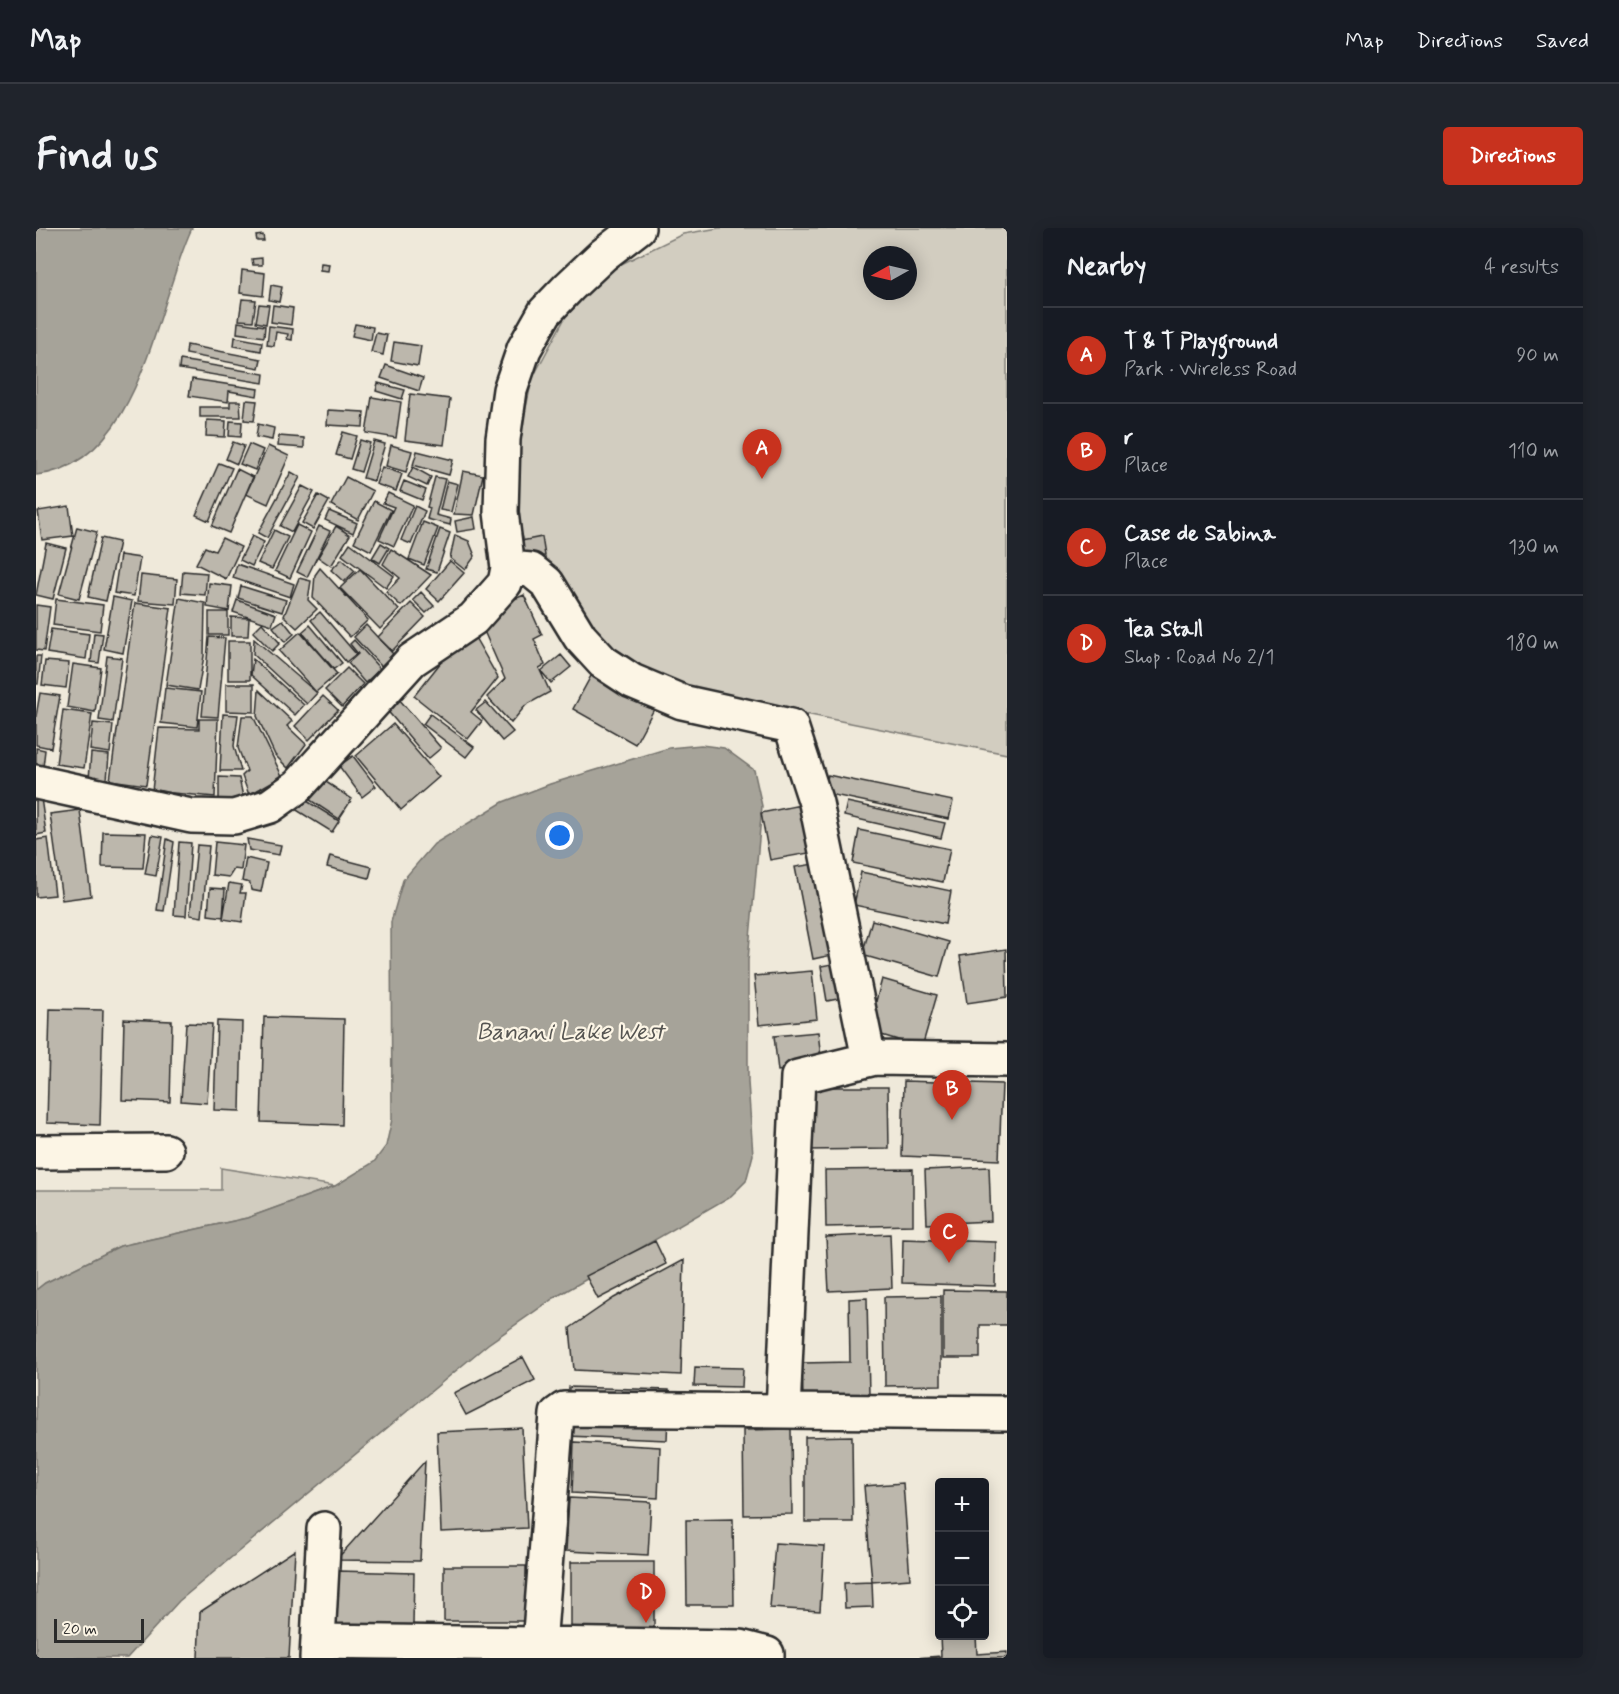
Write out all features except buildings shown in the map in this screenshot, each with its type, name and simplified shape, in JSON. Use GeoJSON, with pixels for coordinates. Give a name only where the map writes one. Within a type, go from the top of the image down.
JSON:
{"type":"FeatureCollection","features":[{"type":"Feature","properties":{"kind":"street"},"geometry":{"type":"LineString","coordinates":[[36,782],[191,816],[234,816],[270,806],[298,786],[412,660],[472,619],[505,583],[508,568],[501,512],[503,439],[510,390],[524,349],[545,312],[603,255],[638,228]]}},
{"type":"Feature","properties":{"kind":"street"},"geometry":{"type":"LineString","coordinates":[[508,568],[531,570],[547,584],[580,637],[603,662],[632,681],[682,702],[790,726],[816,803],[864,1047],[868,1054],[875,1058]]}},
{"type":"Feature","properties":{"kind":"street"},"geometry":{"type":"LineString","coordinates":[[783,1412],[798,1077],[875,1058],[1007,1060]]}},
{"type":"Feature","properties":{"kind":"street"},"geometry":{"type":"LineString","coordinates":[[36,1152],[165,1151]]}},
{"type":"Feature","properties":{"kind":"street"},"geometry":{"type":"LineString","coordinates":[[538,1651],[557,1414],[564,1410],[1007,1413]]}},
{"type":"Feature","properties":{"kind":"street"},"geometry":{"type":"LineString","coordinates":[[324,1529],[317,1649],[538,1651],[740,1647],[767,1654],[767,1658]]}},
{"type":"Feature","properties":{"kind":"shaded area"},"geometry":{"type":"Polygon","coordinates":[[[719,228],[1007,228],[1007,754],[644,682],[541,584],[515,517],[519,441],[532,379],[566,316],[611,269],[683,234],[719,228]]]}},
{"type":"Feature","properties":{"kind":"shaded area"},"geometry":{"type":"Polygon","coordinates":[[[221,1168],[335,1186],[247,1218],[120,1246],[45,1283],[36,1290],[36,1190],[221,1190],[221,1168]]]}},
{"type":"Feature","properties":{"kind":"water"},"geometry":{"type":"Polygon","coordinates":[[[36,228],[192,228],[179,260],[155,337],[140,376],[122,412],[100,443],[71,465],[36,475],[36,228]]]}},
{"type":"Feature","properties":{"kind":"water","name":"Banani Lake West"},"geometry":{"type":"Polygon","coordinates":[[[701,745],[724,748],[754,770],[762,806],[748,960],[748,1082],[753,1155],[746,1181],[731,1196],[554,1298],[488,1344],[179,1601],[127,1658],[36,1658],[36,1290],[45,1283],[120,1246],[247,1218],[335,1186],[374,1162],[386,1146],[392,1119],[391,922],[403,880],[434,844],[503,802],[550,784],[669,748],[701,745]]]}},
{"type":"Feature","properties":{"kind":"place","name":"T & T Playground"},"geometry":{"type":"Point","coordinates":[762,479]}},
{"type":"Feature","properties":{"kind":"place","name":"r"},"geometry":{"type":"Point","coordinates":[952,1120]}},
{"type":"Feature","properties":{"kind":"place","name":"Case de Sabina"},"geometry":{"type":"Point","coordinates":[949,1263]}},
{"type":"Feature","properties":{"kind":"place","name":"Tea Stall"},"geometry":{"type":"Point","coordinates":[646,1623]}}]}
